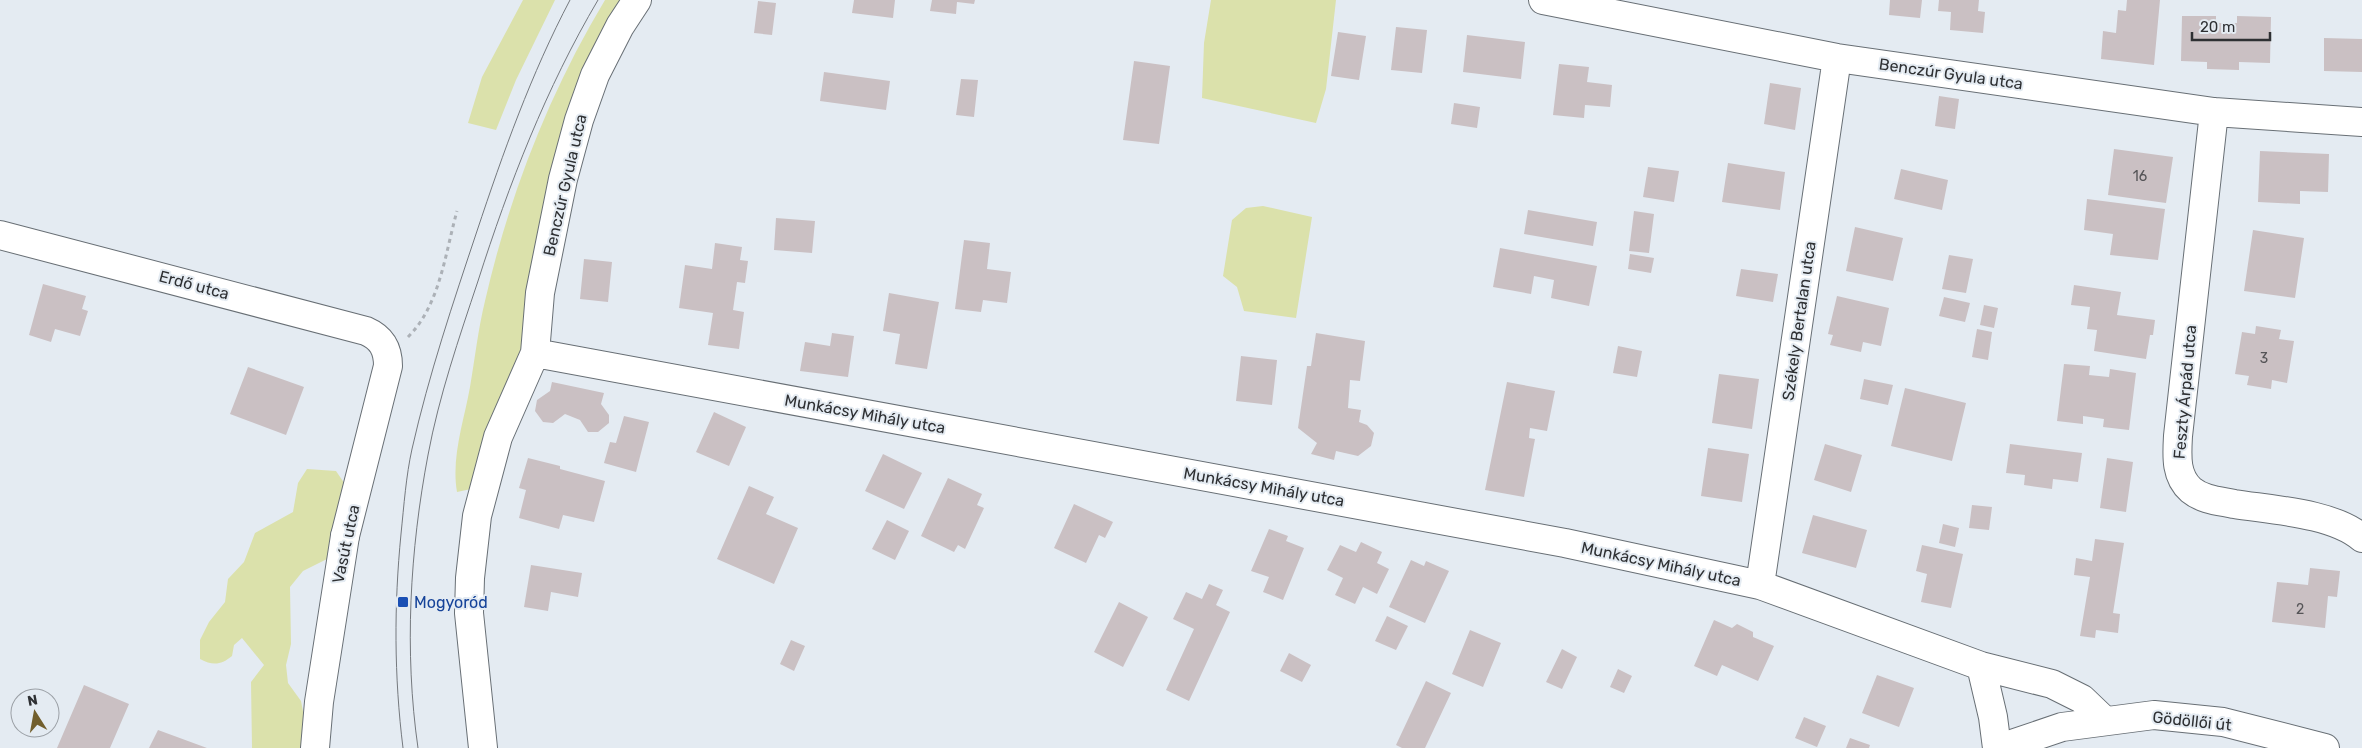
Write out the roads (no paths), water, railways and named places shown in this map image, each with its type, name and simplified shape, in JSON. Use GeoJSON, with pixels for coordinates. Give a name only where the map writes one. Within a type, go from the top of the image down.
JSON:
{"type":"FeatureCollection","features":[{"type":"Feature","properties":{"kind":"street","name":"Benczúr Gyula utca"},"geometry":{"type":"LineString","coordinates":[[535,353],[540,293],[563,179],[579,120],[595,75],[620,26],[637,0]]}},
{"type":"Feature","properties":{"kind":"street","name":"Benczúr Gyula utca"},"geometry":{"type":"LineString","coordinates":[[1556,1],[1837,58],[2214,112],[2362,122]]}},
{"type":"Feature","properties":{"kind":"street","name":"Székely Bertalan utca"},"geometry":{"type":"LineString","coordinates":[[1760,585],[1837,58]]}},
{"type":"Feature","properties":{"kind":"street","name":"Feszty Árpád utca"},"geometry":{"type":"LineString","coordinates":[[2214,112],[2178,436],[2177,456],[2181,475],[2190,489],[2212,500],[2332,521],[2351,529],[2362,538]]}},
{"type":"Feature","properties":{"kind":"street","name":"Erdő utca"},"geometry":{"type":"LineString","coordinates":[[0,235],[366,331],[379,338],[383,344]]}},
{"type":"Feature","properties":{"kind":"street","name":"Vasút utca"},"geometry":{"type":"LineString","coordinates":[[315,748],[319,702],[345,536],[388,366],[383,344]]}},
{"type":"Feature","properties":{"kind":"street","name":"Munkácsy Mihály utca"},"geometry":{"type":"LineString","coordinates":[[535,353],[1555,541],[1760,585],[1981,666],[2052,684],[2082,699],[2104,720]]}},
{"type":"Feature","properties":{"kind":"street"},"geometry":{"type":"LineString","coordinates":[[482,748],[469,612],[472,550],[484,483],[498,437],[535,353]]}},
{"type":"Feature","properties":{"kind":"street"},"geometry":{"type":"LineString","coordinates":[[1981,666],[1999,748]]}},
{"type":"Feature","properties":{"kind":"street","name":"Gödöllői út"},"geometry":{"type":"LineString","coordinates":[[1999,748],[2062,727],[2104,720],[2154,715],[2180,716],[2223,722],[2325,748]]}},
{"type":"Feature","properties":{"kind":"tram line"},"geometry":{"type":"LineString","coordinates":[[403,748],[398,694],[396,614],[401,534],[412,449],[442,339],[497,172],[530,85],[570,0]]}},
{"type":"Feature","properties":{"kind":"tram line"},"geometry":{"type":"LineString","coordinates":[[418,748],[411,675],[410,638],[413,564],[422,491],[438,411],[450,367],[490,245],[530,137],[562,67],[598,0]]}},
{"type":"Feature","properties":{"kind":"place","name":"Mogyoród"},"geometry":{"type":"Point","coordinates":[403,602]}}]}
